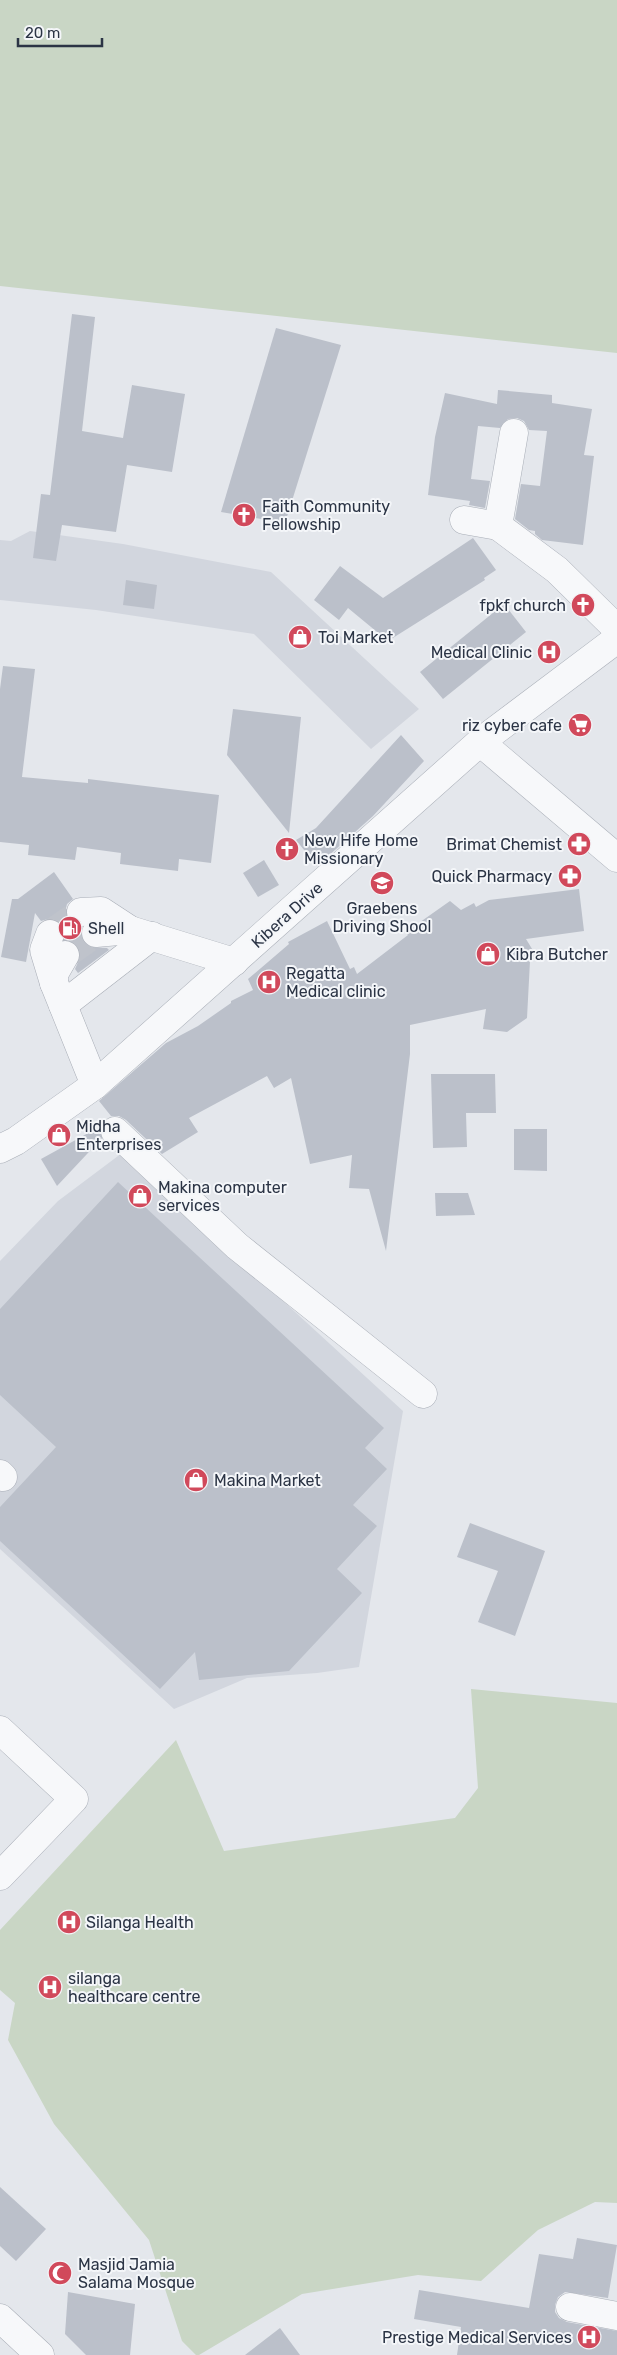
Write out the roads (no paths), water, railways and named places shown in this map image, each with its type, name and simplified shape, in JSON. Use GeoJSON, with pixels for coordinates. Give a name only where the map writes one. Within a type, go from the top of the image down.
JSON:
{"type":"FeatureCollection","features":[{"type":"Feature","properties":{"kind":"street"},"geometry":{"type":"LineString","coordinates":[[498,526],[514,432]]}},
{"type":"Feature","properties":{"kind":"street"},"geometry":{"type":"LineString","coordinates":[[464,520],[498,526],[557,570],[617,629]]}},
{"type":"Feature","properties":{"kind":"street","name":"Kibera Drive"},"geometry":{"type":"LineString","coordinates":[[0,1149],[16,1141],[95,1085],[480,742],[617,639]]}},
{"type":"Feature","properties":{"kind":"street"},"geometry":{"type":"LineString","coordinates":[[480,742],[617,858]]}},
{"type":"Feature","properties":{"kind":"street"},"geometry":{"type":"LineString","coordinates":[[89,922],[141,933],[234,962]]}},
{"type":"Feature","properties":{"kind":"street"},"geometry":{"type":"LineString","coordinates":[[59,994],[141,933]]}},
{"type":"Feature","properties":{"kind":"street"},"geometry":{"type":"LineString","coordinates":[[58,944],[57,965],[54,974],[59,994],[95,1085]]}},
{"type":"Feature","properties":{"kind":"street"},"geometry":{"type":"LineString","coordinates":[[115,1131],[237,1246],[423,1394]]}},
{"type":"Feature","properties":{"kind":"street"},"geometry":{"type":"LineString","coordinates":[[0,1730],[74,1799],[0,1876]]}},
{"type":"Feature","properties":{"kind":"street"},"geometry":{"type":"LineString","coordinates":[[570,2307],[617,2316]]}},
{"type":"Feature","properties":{"kind":"street"},"geometry":{"type":"LineString","coordinates":[[0,2318],[34,2353]]}},
{"type":"Feature","properties":{"kind":"tunnel"},"geometry":{"type":"LineString","coordinates":[[50,934],[81,912]]}},
{"type":"Feature","properties":{"kind":"tunnel"},"geometry":{"type":"LineString","coordinates":[[65,955],[96,933]]}},
{"type":"Feature","properties":{"kind":"place","name":"Faith Community Fellowship"},"geometry":{"type":"Point","coordinates":[244,515]}},
{"type":"Feature","properties":{"kind":"place","name":"fpkf church"},"geometry":{"type":"Point","coordinates":[583,605]}},
{"type":"Feature","properties":{"kind":"place","name":"Toi Market"},"geometry":{"type":"Point","coordinates":[300,637]}},
{"type":"Feature","properties":{"kind":"place","name":"Medical Clinic"},"geometry":{"type":"Point","coordinates":[549,652]}},
{"type":"Feature","properties":{"kind":"place","name":"riz cyber cafe"},"geometry":{"type":"Point","coordinates":[580,725]}},
{"type":"Feature","properties":{"kind":"place","name":"Brimat Chemist"},"geometry":{"type":"Point","coordinates":[579,844]}},
{"type":"Feature","properties":{"kind":"place","name":"New Hife Home Missionary"},"geometry":{"type":"Point","coordinates":[287,849]}},
{"type":"Feature","properties":{"kind":"place","name":"Quick Pharmacy"},"geometry":{"type":"Point","coordinates":[570,876]}},
{"type":"Feature","properties":{"kind":"place","name":"Graebens Driving Shool"},"geometry":{"type":"Point","coordinates":[382,883]}},
{"type":"Feature","properties":{"kind":"place","name":"Shell"},"geometry":{"type":"Point","coordinates":[70,928]}},
{"type":"Feature","properties":{"kind":"place","name":"Kibra Butcher"},"geometry":{"type":"Point","coordinates":[488,954]}},
{"type":"Feature","properties":{"kind":"place","name":"Regatta Medical clinic"},"geometry":{"type":"Point","coordinates":[269,982]}},
{"type":"Feature","properties":{"kind":"place","name":"Midha Enterprises"},"geometry":{"type":"Point","coordinates":[59,1135]}},
{"type":"Feature","properties":{"kind":"place","name":"Makina computer services"},"geometry":{"type":"Point","coordinates":[140,1196]}},
{"type":"Feature","properties":{"kind":"place","name":"Makina Market"},"geometry":{"type":"Point","coordinates":[196,1480]}},
{"type":"Feature","properties":{"kind":"place","name":"Silanga Health"},"geometry":{"type":"Point","coordinates":[69,1922]}},
{"type":"Feature","properties":{"kind":"place","name":"silanga healthcare centre"},"geometry":{"type":"Point","coordinates":[50,1987]}},
{"type":"Feature","properties":{"kind":"place","name":"Masjid Jamia Salama Mosque"},"geometry":{"type":"Point","coordinates":[60,2273]}},
{"type":"Feature","properties":{"kind":"place","name":"Prestige Medical Services"},"geometry":{"type":"Point","coordinates":[589,2337]}}]}
